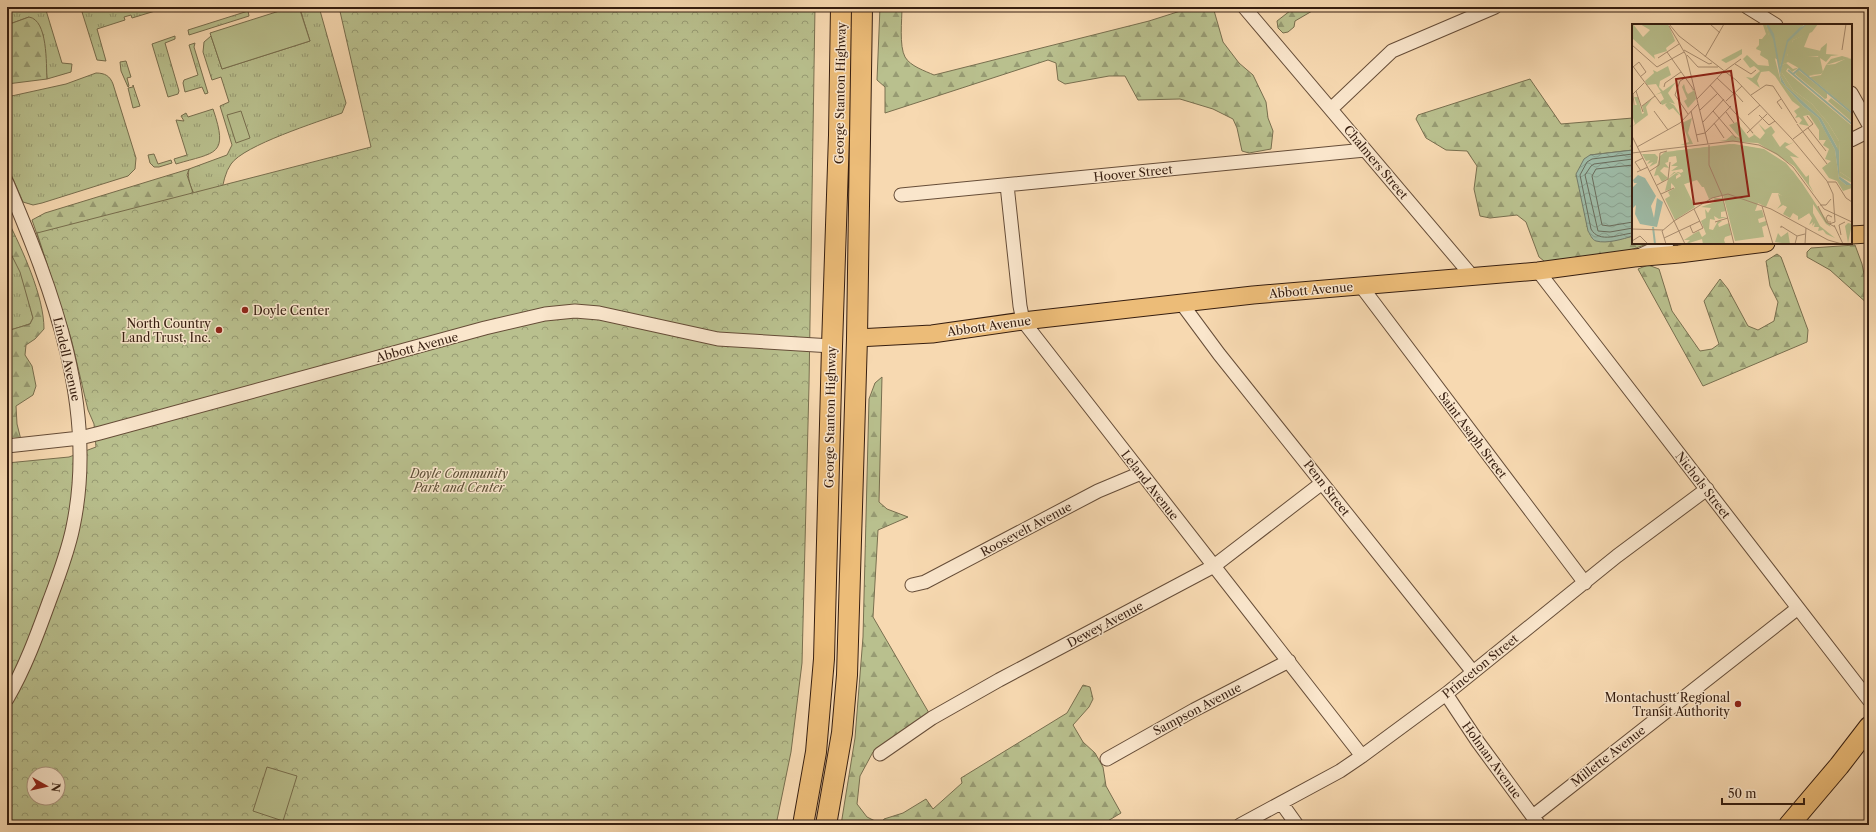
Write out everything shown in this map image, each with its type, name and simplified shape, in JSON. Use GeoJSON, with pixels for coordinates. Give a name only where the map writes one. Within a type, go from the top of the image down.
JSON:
{"type":"FeatureCollection","features":[{"type":"Feature","properties":{"kind":"highway","name":"George Stanton Highway"},"geometry":{"type":"LineString","coordinates":[[803,825],[816,752],[824,659],[839,135],[841,7]]}},
{"type":"Feature","properties":{"kind":"highway","name":"George Stanton Highway"},"geometry":{"type":"LineString","coordinates":[[826,825],[842,733],[847,675],[857,338],[862,7]]}},
{"type":"Feature","properties":{"kind":"highway"},"geometry":{"type":"LineString","coordinates":[[1789,825],[1840,766],[1869,727]]}},
{"type":"Feature","properties":{"kind":"main road"},"geometry":{"type":"LineString","coordinates":[[1852,236],[1869,234]]}},
{"type":"Feature","properties":{"kind":"main road","name":"Abbott Avenue"},"geometry":{"type":"LineString","coordinates":[[857,338],[932,334],[1023,321],[1182,304],[1361,286],[1538,271],[1634,258],[1758,244]]}},
{"type":"Feature","properties":{"kind":"street","name":"Chalmers Street"},"geometry":{"type":"LineString","coordinates":[[1244,7],[1472,276]]}},
{"type":"Feature","properties":{"kind":"street"},"geometry":{"type":"LineString","coordinates":[[1331,109],[1392,51],[1494,7]]}},
{"type":"Feature","properties":{"kind":"street"},"geometry":{"type":"LineString","coordinates":[[1747,7],[1774,24]]}},
{"type":"Feature","properties":{"kind":"street"},"geometry":{"type":"LineString","coordinates":[[1852,94],[1869,125]]}},
{"type":"Feature","properties":{"kind":"street"},"geometry":{"type":"LineString","coordinates":[[1852,140],[1869,131]]}},
{"type":"Feature","properties":{"kind":"street","name":"Hoover Street"},"geometry":{"type":"LineString","coordinates":[[901,195],[1365,150]]}},
{"type":"Feature","properties":{"kind":"street","name":"Lindell Avenue"},"geometry":{"type":"LineString","coordinates":[[7,183],[45,277],[64,338],[76,393],[80,438],[80,476],[73,527],[59,576],[33,648],[7,699]]}},
{"type":"Feature","properties":{"kind":"street","name":"Leland Avenue"},"geometry":{"type":"LineString","coordinates":[[1007,185],[1020,306],[1023,321],[1362,756]]}},
{"type":"Feature","properties":{"kind":"street"},"geometry":{"type":"LineString","coordinates":[[1634,258],[1664,244]]}},
{"type":"Feature","properties":{"kind":"street","name":"Nichols Street"},"geometry":{"type":"LineString","coordinates":[[1538,271],[1645,412],[1707,489],[1869,700]]}},
{"type":"Feature","properties":{"kind":"street","name":"Saint Asaph Street"},"geometry":{"type":"LineString","coordinates":[[1361,286],[1585,584]]}},
{"type":"Feature","properties":{"kind":"street","name":"Penn Street"},"geometry":{"type":"LineString","coordinates":[[1182,304],[1219,354],[1473,672]]}},
{"type":"Feature","properties":{"kind":"street","name":"Abbott Avenue"},"geometry":{"type":"LineString","coordinates":[[7,446],[80,438],[485,328],[545,314],[574,311],[599,313],[718,339],[832,346]]}},
{"type":"Feature","properties":{"kind":"street","name":"Roosevelt Avenue"},"geometry":{"type":"LineString","coordinates":[[912,585],[925,582],[1103,488],[1141,473]]}},
{"type":"Feature","properties":{"kind":"street","name":"Dewey Avenue"},"geometry":{"type":"LineString","coordinates":[[880,754],[932,718],[999,680],[1214,566],[1322,483]]}},
{"type":"Feature","properties":{"kind":"street","name":"Princeton Street"},"geometry":{"type":"LineString","coordinates":[[1240,825],[1282,804],[1340,771],[1362,756],[1446,694],[1707,489]]}},
{"type":"Feature","properties":{"kind":"street","name":"Millette Avenue"},"geometry":{"type":"LineString","coordinates":[[1536,820],[1798,608]]}},
{"type":"Feature","properties":{"kind":"street","name":"Sampson Avenue"},"geometry":{"type":"LineString","coordinates":[[1106,759],[1194,710],[1289,661]]}},
{"type":"Feature","properties":{"kind":"street","name":"Holman Avenue"},"geometry":{"type":"LineString","coordinates":[[1446,694],[1478,742],[1536,820]]}},
{"type":"Feature","properties":{"kind":"street"},"geometry":{"type":"LineString","coordinates":[[1282,804],[1297,825]]}},
{"type":"Feature","properties":{"kind":"green space"},"geometry":{"type":"Polygon","coordinates":[[[7,7],[45,7],[62,63],[72,64],[71,72],[47,79],[43,35],[29,17],[7,25],[7,7]]]}},
{"type":"Feature","properties":{"kind":"green space"},"geometry":{"type":"Polygon","coordinates":[[[97,7],[165,8],[132,18],[131,15],[124,17],[125,20],[97,29],[106,61],[97,60],[82,12],[97,7]]]}},
{"type":"Feature","properties":{"kind":"green space"},"geometry":{"type":"Polygon","coordinates":[[[292,7],[299,7],[310,41],[222,69],[210,33],[292,7]]]}},
{"type":"Feature","properties":{"kind":"green space"},"geometry":{"type":"Polygon","coordinates":[[[304,7],[319,7],[346,103],[342,113],[282,135],[250,149],[231,164],[227,170],[221,196],[217,230],[193,192],[188,176],[189,169],[227,155],[232,145],[220,106],[229,102],[221,77],[212,80],[203,52],[204,42],[211,36],[222,69],[310,41],[300,9],[304,7]]]}},
{"type":"Feature","properties":{"kind":"green space","name":"Doyle Community Park and Center"},"geometry":{"type":"Polygon","coordinates":[[[339,7],[815,7],[809,385],[802,663],[791,752],[776,825],[7,825],[7,463],[69,457],[96,447],[94,424],[88,410],[71,338],[37,233],[371,147],[339,7]]]}},
{"type":"Feature","properties":{"kind":"green space"},"geometry":{"type":"Polygon","coordinates":[[[880,7],[902,7],[901,40],[905,57],[914,66],[934,75],[1149,21],[1193,7],[1213,7],[1223,42],[1239,63],[1253,75],[1266,102],[1268,118],[1273,131],[1271,149],[1249,153],[1242,151],[1237,128],[1233,119],[1213,109],[1180,99],[1138,100],[1125,76],[1109,76],[1065,84],[1058,80],[1056,63],[1048,60],[885,113],[885,87],[877,80],[880,7]]]}},
{"type":"Feature","properties":{"kind":"green space"},"geometry":{"type":"Polygon","coordinates":[[[1295,7],[1319,7],[1295,21],[1294,27],[1288,32],[1283,33],[1278,28],[1277,21],[1295,7]]]}},
{"type":"Feature","properties":{"kind":"green space"},"geometry":{"type":"Polygon","coordinates":[[[248,11],[249,16],[189,35],[188,30],[248,11]]]}},
{"type":"Feature","properties":{"kind":"green space"},"geometry":{"type":"Polygon","coordinates":[[[29,17],[35,20],[40,26],[43,34],[46,54],[47,79],[7,84],[7,25],[29,17]]]}},
{"type":"Feature","properties":{"kind":"green space"},"geometry":{"type":"Polygon","coordinates":[[[175,36],[175,39],[165,43],[179,91],[178,94],[168,97],[152,44],[175,36]]]}},
{"type":"Feature","properties":{"kind":"green space"},"geometry":{"type":"Polygon","coordinates":[[[195,43],[194,47],[208,93],[205,94],[202,87],[185,92],[183,83],[184,80],[198,75],[189,45],[195,43]]]}},
{"type":"Feature","properties":{"kind":"green space"},"geometry":{"type":"Polygon","coordinates":[[[126,61],[131,77],[127,78],[128,87],[121,71],[120,62],[126,61]]]}},
{"type":"Feature","properties":{"kind":"green space"},"geometry":{"type":"Polygon","coordinates":[[[96,73],[107,76],[113,84],[136,158],[135,169],[128,176],[42,203],[33,205],[23,202],[7,165],[7,97],[66,84],[96,73]]]}},
{"type":"Feature","properties":{"kind":"green space"},"geometry":{"type":"Polygon","coordinates":[[[1530,79],[1561,124],[1632,118],[1632,150],[1590,155],[1611,241],[1632,236],[1632,244],[1647,244],[1619,254],[1549,265],[1539,257],[1526,222],[1517,215],[1490,218],[1480,216],[1474,189],[1477,166],[1467,151],[1446,150],[1426,138],[1416,119],[1418,115],[1530,79]]]}},
{"type":"Feature","properties":{"kind":"green space"},"geometry":{"type":"Polygon","coordinates":[[[133,85],[140,106],[133,108],[128,88],[133,87],[133,85]]]}},
{"type":"Feature","properties":{"kind":"green space"},"geometry":{"type":"Polygon","coordinates":[[[213,109],[220,136],[219,144],[216,150],[210,154],[176,164],[174,159],[187,155],[176,120],[184,121],[181,116],[186,113],[188,117],[213,109]]]}},
{"type":"Feature","properties":{"kind":"green space"},"geometry":{"type":"Polygon","coordinates":[[[241,111],[250,138],[236,143],[227,115],[241,111]]]}},
{"type":"Feature","properties":{"kind":"green space"},"geometry":{"type":"Polygon","coordinates":[[[154,154],[158,164],[171,160],[172,163],[154,167],[150,163],[148,155],[154,154]]]}},
{"type":"Feature","properties":{"kind":"green space"},"geometry":{"type":"Polygon","coordinates":[[[189,169],[187,175],[193,193],[56,289],[32,220],[45,213],[189,169]]]}},
{"type":"Feature","properties":{"kind":"green space"},"geometry":{"type":"Polygon","coordinates":[[[7,219],[31,273],[40,302],[44,329],[35,339],[26,345],[25,355],[32,366],[36,386],[33,395],[16,406],[17,424],[21,440],[7,441],[7,331],[30,324],[33,318],[20,272],[7,246],[7,219]]]}},
{"type":"Feature","properties":{"kind":"green space"},"geometry":{"type":"Polygon","coordinates":[[[1855,245],[1864,274],[1869,277],[1869,305],[1830,270],[1807,257],[1807,252],[1811,248],[1855,245]]]}},
{"type":"Feature","properties":{"kind":"green space"},"geometry":{"type":"Polygon","coordinates":[[[7,246],[21,272],[33,318],[30,324],[7,331],[7,246]]]}},
{"type":"Feature","properties":{"kind":"green space"},"geometry":{"type":"Polygon","coordinates":[[[1777,254],[1781,257],[1808,330],[1807,342],[1703,386],[1638,269],[1648,265],[1659,269],[1672,311],[1700,351],[1712,349],[1719,344],[1704,301],[1720,279],[1728,289],[1748,326],[1758,330],[1774,321],[1778,302],[1770,286],[1766,261],[1777,254]]]}},
{"type":"Feature","properties":{"kind":"green space"},"geometry":{"type":"Polygon","coordinates":[[[882,377],[879,502],[887,509],[908,517],[878,530],[873,617],[929,713],[873,752],[860,776],[857,804],[867,817],[881,824],[884,819],[903,813],[926,799],[933,809],[962,783],[961,778],[1067,713],[1083,685],[1090,687],[1093,699],[1089,707],[1073,725],[1083,742],[1095,753],[1103,767],[1106,786],[1121,813],[1101,825],[841,825],[855,738],[863,637],[869,399],[875,383],[882,377]]]}},
{"type":"Feature","properties":{"kind":"green space"},"geometry":{"type":"Polygon","coordinates":[[[267,767],[297,776],[283,821],[253,811],[267,767]]]}},
{"type":"Feature","properties":{"kind":"water"},"geometry":{"type":"Polygon","coordinates":[[[1632,150],[1632,236],[1610,242],[1600,242],[1592,238],[1588,231],[1576,174],[1584,159],[1590,155],[1632,150]]]}},
{"type":"Feature","properties":{"kind":"place","name":"Doyle Center"},"geometry":{"type":"Point","coordinates":[245,310]}},
{"type":"Feature","properties":{"kind":"place","name":"North Country Land Trust, Inc."},"geometry":{"type":"Point","coordinates":[219,330]}},
{"type":"Feature","properties":{"kind":"place","name":"Montachustt Regional Transit Authority"},"geometry":{"type":"Point","coordinates":[1738,704]}}]}
